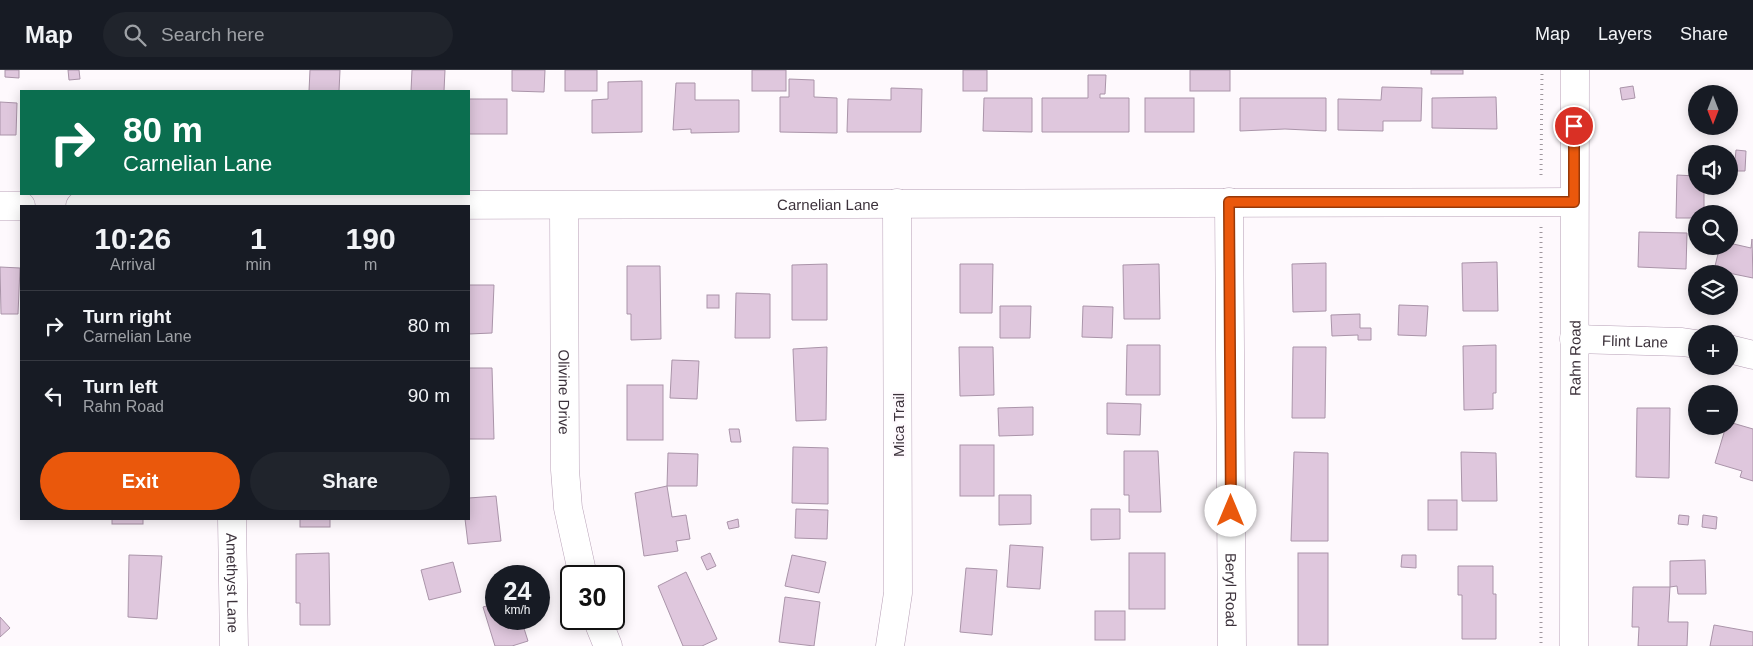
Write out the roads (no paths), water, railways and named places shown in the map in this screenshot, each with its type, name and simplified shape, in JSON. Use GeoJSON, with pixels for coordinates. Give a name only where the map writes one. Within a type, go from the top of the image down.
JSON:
{"type":"FeatureCollection","features":[{"type":"Feature","properties":{"kind":"street","name":"Rahn Road"},"geometry":{"type":"LineString","coordinates":[[1574,646],[1575,70]]}},
{"type":"Feature","properties":{"kind":"street","name":"Beryl Road"},"geometry":{"type":"LineString","coordinates":[[1229,202],[1232,646]]}},
{"type":"Feature","properties":{"kind":"street","name":"Carnelian Lane"},"geometry":{"type":"LineString","coordinates":[[470,206],[1574,202]]}},
{"type":"Feature","properties":{"kind":"street","name":"Mica Trail"},"geometry":{"type":"LineString","coordinates":[[890,646],[897,606],[898,585],[897,203]]}},
{"type":"Feature","properties":{"kind":"street"},"geometry":{"type":"LineString","coordinates":[[0,206],[20,206]]}},
{"type":"Feature","properties":{"kind":"street","name":"Olivine Drive"},"geometry":{"type":"LineString","coordinates":[[564,206],[565,470],[568,508],[581,565]]}},
{"type":"Feature","properties":{"kind":"street","name":"Flint Lane"},"geometry":{"type":"LineString","coordinates":[[1574,339],[1688,343]]}},
{"type":"Feature","properties":{"kind":"street"},"geometry":{"type":"LineString","coordinates":[[1738,352],[1753,356]]}},
{"type":"Feature","properties":{"kind":"street","name":"Amethyst Lane"},"geometry":{"type":"LineString","coordinates":[[232,520],[234,646]]}},
{"type":"Feature","properties":{"kind":"street"},"geometry":{"type":"LineString","coordinates":[[601,630],[608,646]]}}]}
